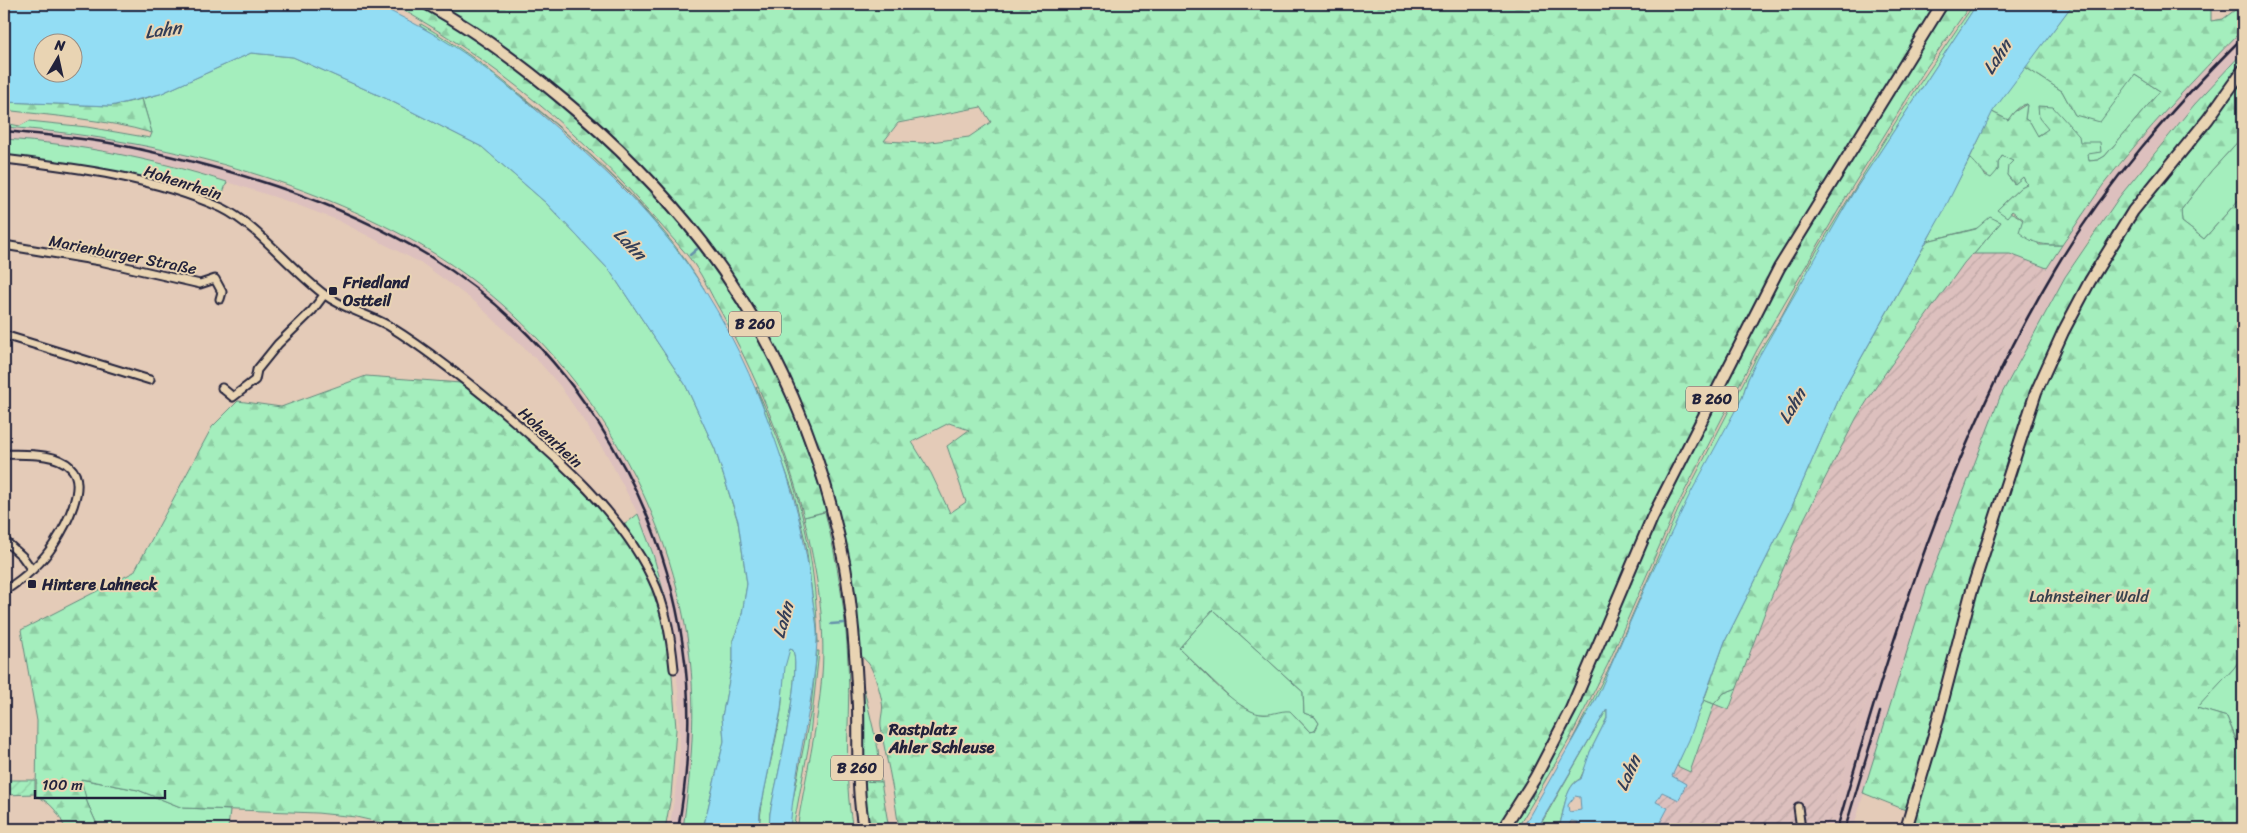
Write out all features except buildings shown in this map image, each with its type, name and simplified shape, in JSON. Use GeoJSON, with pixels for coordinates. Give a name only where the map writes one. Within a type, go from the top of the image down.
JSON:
{"type":"FeatureCollection","features":[{"type":"Feature","properties":{"kind":"main road","name":"B 260"},"geometry":{"type":"LineString","coordinates":[[427,4],[482,37],[517,63],[591,123],[632,162],[672,205],[703,244],[732,285],[756,326],[793,400],[817,462],[844,565],[854,645],[858,707],[857,778],[864,829]]}},
{"type":"Feature","properties":{"kind":"main road","name":"B 260"},"geometry":{"type":"LineString","coordinates":[[1503,829],[1535,778],[1571,709],[1652,518],[1779,268],[1942,4]]}},
{"type":"Feature","properties":{"kind":"main road"},"geometry":{"type":"LineString","coordinates":[[1906,829],[1936,731],[1972,593],[2036,392],[2063,332],[2090,281],[2133,211],[2208,119],[2243,70]]}},
{"type":"Feature","properties":{"kind":"street","name":"Hohenrhein"},"geometry":{"type":"LineString","coordinates":[[4,159],[113,174],[192,196],[225,210],[244,223],[324,294],[348,309],[389,327],[464,379],[545,447],[607,511],[631,541],[653,580],[664,611],[674,669]]}},
{"type":"Feature","properties":{"kind":"street","name":"Marienburger Straße"},"geometry":{"type":"LineString","coordinates":[[4,245],[100,261],[200,284],[215,279],[222,292],[220,299]]}},
{"type":"Feature","properties":{"kind":"street"},"geometry":{"type":"LineString","coordinates":[[222,388],[233,397],[255,380],[257,370],[267,357],[312,312],[324,294]]}},
{"type":"Feature","properties":{"kind":"street"},"geometry":{"type":"LineString","coordinates":[[4,336],[150,380]]}},
{"type":"Feature","properties":{"kind":"street"},"geometry":{"type":"LineString","coordinates":[[4,454],[60,460],[72,468],[78,483],[76,499],[54,545],[32,570],[4,591]]}},
{"type":"Feature","properties":{"kind":"street"},"geometry":{"type":"LineString","coordinates":[[4,540],[12,546],[32,570]]}},
{"type":"Feature","properties":{"kind":"street"},"geometry":{"type":"LineString","coordinates":[[4,550],[12,546]]}},
{"type":"Feature","properties":{"kind":"street"},"geometry":{"type":"LineString","coordinates":[[1798,807],[1801,829]]}},
{"type":"Feature","properties":{"kind":"shaded area"},"geometry":{"type":"Polygon","coordinates":[[[2243,29],[2243,52],[2194,105],[2152,155],[2088,241],[2065,277],[2000,397],[1927,587],[1853,829],[1828,829],[1855,733],[1940,484],[1991,369],[2047,268],[2102,187],[2170,105],[2243,29]]]}},
{"type":"Feature","properties":{"kind":"shaded area"},"geometry":{"type":"Polygon","coordinates":[[[4,127],[110,138],[172,152],[248,173],[303,192],[390,229],[427,250],[469,278],[503,305],[532,334],[579,389],[620,450],[650,511],[664,548],[678,595],[689,648],[692,679],[691,772],[683,829],[669,829],[680,751],[679,697],[671,628],[653,554],[638,514],[607,455],[560,386],[540,363],[475,302],[423,264],[337,220],[284,200],[184,168],[105,151],[4,139],[4,127]]]}},
{"type":"Feature","properties":{"kind":"shaded area"},"geometry":{"type":"Polygon","coordinates":[[[1989,253],[2010,254],[2047,268],[1991,369],[1940,484],[1855,733],[1828,829],[1653,829],[1668,808],[1656,802],[1662,792],[1679,800],[1672,776],[1677,766],[1690,772],[1714,704],[1730,710],[1765,612],[1804,519],[1857,417],[1881,379],[1964,263],[1971,255],[1989,253]]]}},
{"type":"Feature","properties":{"kind":"green space"},"geometry":{"type":"Polygon","coordinates":[[[411,3],[433,12],[458,27],[501,58],[584,124],[622,160],[658,199],[691,239],[751,326],[784,390],[827,511],[804,517],[779,437],[746,360],[704,281],[682,249],[632,192],[536,102],[501,74],[465,49],[429,25],[392,4],[411,3]]]}},
{"type":"Feature","properties":{"kind":"green space"},"geometry":{"type":"Polygon","coordinates":[[[438,4],[1937,4],[1781,256],[1653,504],[1551,741],[1520,795],[1495,829],[899,829],[882,733],[882,702],[879,688],[869,664],[860,653],[858,623],[842,525],[816,441],[782,363],[741,291],[693,224],[638,162],[577,105],[510,52],[438,4]],[[981,107],[898,123],[884,141],[923,143],[969,137],[991,122],[981,107]],[[949,423],[912,442],[931,473],[950,513],[966,502],[947,446],[969,430],[949,423]],[[1213,610],[1179,648],[1217,686],[1250,711],[1268,714],[1290,711],[1310,732],[1315,731],[1319,723],[1315,717],[1304,713],[1303,692],[1213,610]]]}},
{"type":"Feature","properties":{"kind":"green space"},"geometry":{"type":"Polygon","coordinates":[[[1946,4],[1971,4],[1926,68],[1849,192],[1757,350],[1676,508],[1608,664],[1569,740],[1534,800],[1532,798],[1534,787],[1654,524],[1789,259],[1946,4]]]}},
{"type":"Feature","properties":{"kind":"green space"},"geometry":{"type":"Polygon","coordinates":[[[1974,4],[1977,4],[1853,193],[1748,379],[1742,398],[1598,695],[1571,742],[1610,666],[1678,510],[1760,350],[1864,173],[1918,86],[1974,4]]]}},
{"type":"Feature","properties":{"kind":"green space"},"geometry":{"type":"Polygon","coordinates":[[[2073,4],[2204,4],[2203,7],[2211,8],[2211,21],[2223,19],[2243,4],[2243,29],[2136,144],[2103,185],[2062,245],[2044,244],[2034,242],[2019,232],[2023,219],[2012,211],[2007,217],[1997,210],[2021,187],[2027,184],[2023,177],[2015,184],[2007,175],[2008,166],[2013,161],[2002,156],[1998,163],[1998,170],[1991,178],[1970,158],[1992,112],[2008,120],[2014,112],[2027,104],[2025,119],[2030,122],[2038,136],[2048,129],[2039,118],[2038,106],[2053,107],[2079,136],[2080,142],[2100,142],[2101,152],[2088,154],[2089,161],[2098,160],[2105,156],[2160,91],[2135,75],[2100,122],[2075,115],[2062,91],[2025,67],[2073,4]]]}},
{"type":"Feature","properties":{"kind":"green space"},"geometry":{"type":"Polygon","coordinates":[[[421,24],[449,41],[489,70],[553,122],[605,169],[529,103],[420,26],[421,24]]]}},
{"type":"Feature","properties":{"kind":"green space","name":"Lahnsteiner Wald"},"geometry":{"type":"Polygon","coordinates":[[[2243,52],[2243,136],[2211,171],[2181,210],[2182,222],[2204,239],[2243,195],[2243,654],[2234,668],[2197,708],[2227,717],[2239,748],[2243,747],[2243,829],[1910,829],[1913,813],[1863,793],[1927,587],[2000,397],[2065,277],[2120,196],[2194,105],[2243,52]]]}},
{"type":"Feature","properties":{"kind":"green space"},"geometry":{"type":"Polygon","coordinates":[[[251,53],[293,57],[385,98],[482,147],[546,203],[610,271],[685,384],[715,449],[738,522],[747,584],[741,620],[733,640],[733,660],[722,717],[724,741],[703,829],[683,829],[692,740],[693,695],[689,650],[677,590],[659,531],[634,474],[602,420],[565,370],[524,324],[477,284],[427,249],[379,223],[277,181],[223,164],[113,140],[4,127],[4,123],[20,126],[29,121],[87,127],[150,138],[152,133],[142,99],[160,94],[251,53]]]}},
{"type":"Feature","properties":{"kind":"green space"},"geometry":{"type":"Polygon","coordinates":[[[2025,67],[2062,91],[2075,115],[2135,75],[2160,91],[2105,156],[2098,160],[2089,161],[2084,148],[2068,137],[2049,129],[2037,136],[2030,122],[2025,119],[2027,104],[2014,112],[2008,120],[1992,112],[2025,67]]]}},
{"type":"Feature","properties":{"kind":"green space"},"geometry":{"type":"Polygon","coordinates":[[[142,99],[152,133],[97,121],[4,110],[4,102],[111,106],[142,99]]]}},
{"type":"Feature","properties":{"kind":"green space"},"geometry":{"type":"Polygon","coordinates":[[[2243,136],[2243,195],[2204,239],[2182,222],[2181,210],[2211,171],[2243,136]]]}},
{"type":"Feature","properties":{"kind":"green space"},"geometry":{"type":"Polygon","coordinates":[[[4,139],[32,141],[117,154],[172,166],[227,182],[219,203],[193,192],[140,177],[86,166],[4,155],[4,139]]]}},
{"type":"Feature","properties":{"kind":"green space"},"geometry":{"type":"Polygon","coordinates":[[[2002,156],[2014,161],[2007,175],[2014,184],[2023,177],[2027,184],[2021,187],[1997,210],[2006,211],[2019,217],[2039,245],[2062,245],[2047,268],[2010,254],[1974,254],[2001,222],[1927,241],[1970,158],[1979,165],[1986,177],[1998,170],[1998,163],[2002,156]]]}},
{"type":"Feature","properties":{"kind":"green space"},"geometry":{"type":"Polygon","coordinates":[[[630,194],[667,236],[687,262],[704,289],[667,239],[630,194]]]}},
{"type":"Feature","properties":{"kind":"green space"},"geometry":{"type":"Polygon","coordinates":[[[1990,217],[2001,222],[1964,263],[1881,379],[1857,417],[1804,519],[1765,612],[1737,688],[1724,693],[1714,704],[1704,700],[1725,641],[1789,513],[1841,394],[1927,241],[1976,229],[1990,217]]]}},
{"type":"Feature","properties":{"kind":"green space"},"geometry":{"type":"Polygon","coordinates":[[[366,376],[461,383],[542,450],[617,527],[630,545],[655,593],[662,615],[672,675],[676,729],[671,796],[665,829],[401,829],[356,817],[317,813],[183,808],[138,790],[81,779],[87,802],[99,829],[65,829],[54,809],[36,796],[37,721],[21,630],[134,572],[212,427],[238,401],[281,407],[366,376]]]}},
{"type":"Feature","properties":{"kind":"green space"},"geometry":{"type":"Polygon","coordinates":[[[756,387],[781,448],[801,512],[813,577],[818,643],[806,545],[794,494],[756,387]]]}},
{"type":"Feature","properties":{"kind":"green space"},"geometry":{"type":"Polygon","coordinates":[[[825,512],[840,586],[847,643],[849,683],[847,767],[853,829],[797,829],[818,714],[823,655],[819,595],[804,517],[825,512]]]}},
{"type":"Feature","properties":{"kind":"green space"},"geometry":{"type":"Polygon","coordinates":[[[638,514],[653,554],[667,604],[647,560],[624,525],[638,514]]]}},
{"type":"Feature","properties":{"kind":"green space"},"geometry":{"type":"Polygon","coordinates":[[[1213,610],[1303,692],[1304,713],[1315,717],[1319,723],[1315,731],[1310,732],[1294,715],[1256,714],[1235,702],[1179,648],[1213,610]]]}},
{"type":"Feature","properties":{"kind":"green space"},"geometry":{"type":"Polygon","coordinates":[[[790,649],[793,650],[795,662],[787,729],[770,813],[769,829],[759,829],[763,799],[781,711],[785,663],[790,649]]]}},
{"type":"Feature","properties":{"kind":"green space"},"geometry":{"type":"Polygon","coordinates":[[[817,651],[819,651],[809,744],[793,829],[790,829],[791,809],[810,715],[817,651]]]}},
{"type":"Feature","properties":{"kind":"green space"},"geometry":{"type":"Polygon","coordinates":[[[2243,654],[2243,747],[2240,748],[2227,717],[2196,708],[2234,668],[2243,654]]]}},
{"type":"Feature","properties":{"kind":"green space"},"geometry":{"type":"Polygon","coordinates":[[[1737,688],[1729,710],[1714,704],[1724,693],[1737,688]]]}},
{"type":"Feature","properties":{"kind":"green space"},"geometry":{"type":"Polygon","coordinates":[[[864,689],[878,749],[881,782],[862,781],[862,693],[864,689]]]}},
{"type":"Feature","properties":{"kind":"green space"},"geometry":{"type":"Polygon","coordinates":[[[1704,700],[1714,704],[1690,772],[1677,766],[1704,700]]]}},
{"type":"Feature","properties":{"kind":"green space"},"geometry":{"type":"Polygon","coordinates":[[[1607,709],[1607,718],[1590,752],[1580,779],[1568,794],[1558,829],[1538,829],[1607,709]]]}},
{"type":"Feature","properties":{"kind":"green space"},"geometry":{"type":"Polygon","coordinates":[[[80,779],[138,790],[183,808],[230,810],[228,829],[99,829],[87,802],[80,779]]]}},
{"type":"Feature","properties":{"kind":"green space"},"geometry":{"type":"Polygon","coordinates":[[[4,780],[35,780],[35,794],[4,795],[4,780]]]}},
{"type":"Feature","properties":{"kind":"green space"},"geometry":{"type":"Polygon","coordinates":[[[862,781],[881,782],[889,829],[869,829],[862,781]]]}},
{"type":"Feature","properties":{"kind":"green space"},"geometry":{"type":"Polygon","coordinates":[[[1534,787],[1532,798],[1534,800],[1518,827],[1508,829],[1534,787]]]}},
{"type":"Feature","properties":{"kind":"water","name":"Lahn"},"geometry":{"type":"Polygon","coordinates":[[[4,4],[376,4],[432,33],[477,63],[529,104],[585,153],[641,207],[690,267],[716,309],[739,352],[775,440],[793,496],[801,529],[817,635],[812,688],[792,805],[790,829],[769,829],[770,813],[787,729],[794,682],[795,663],[793,650],[790,649],[785,667],[781,710],[760,812],[759,829],[703,829],[724,741],[722,717],[733,660],[733,640],[741,620],[747,584],[738,521],[715,449],[685,384],[610,271],[546,203],[482,147],[385,98],[293,57],[251,53],[160,94],[111,106],[4,102],[4,4]]]}},
{"type":"Feature","properties":{"kind":"water","name":"Lahn"},"geometry":{"type":"Polygon","coordinates":[[[1977,4],[2073,4],[1993,111],[1943,212],[1841,394],[1789,513],[1725,641],[1689,740],[1672,776],[1686,784],[1679,800],[1662,792],[1656,802],[1668,808],[1659,825],[1653,829],[1577,829],[1578,822],[1571,821],[1568,826],[1569,829],[1558,829],[1565,801],[1571,788],[1581,779],[1590,752],[1607,718],[1607,709],[1537,829],[1522,829],[1598,695],[1648,581],[1689,496],[1742,398],[1758,358],[1853,193],[1977,4]],[[1575,796],[1568,805],[1569,812],[1581,810],[1580,797],[1575,796]]]}},
{"type":"Feature","properties":{"kind":"waterway"},"geometry":{"type":"LineString","coordinates":[[690,255],[697,249]]}},
{"type":"Feature","properties":{"kind":"waterway"},"geometry":{"type":"LineString","coordinates":[[831,624],[844,623]]}},
{"type":"Feature","properties":{"kind":"railway"},"geometry":{"type":"LineString","coordinates":[[1837,829],[1880,684],[1928,542],[1955,471],[1985,402],[2018,335],[2075,237],[2118,176],[2166,118],[2243,37]]}},
{"type":"Feature","properties":{"kind":"railway"},"geometry":{"type":"LineString","coordinates":[[4,131],[115,144],[236,174],[316,201],[393,235],[429,256],[478,290],[523,330],[563,374],[598,423],[628,475],[653,530],[671,588],[683,646],[688,692],[687,761],[678,829]]}},
{"type":"Feature","properties":{"kind":"railway"},"geometry":{"type":"LineString","coordinates":[[1845,829],[1880,712]]}},
{"type":"Feature","properties":{"kind":"place","name":"Friedland Ostteil"},"geometry":{"type":"Point","coordinates":[333,291]}},
{"type":"Feature","properties":{"kind":"place","name":"Hintere Lahneck"},"geometry":{"type":"Point","coordinates":[32,584]}},
{"type":"Feature","properties":{"kind":"place","name":"Rastplatz Ahler Schleuse"},"geometry":{"type":"Point","coordinates":[879,738]}}]}
